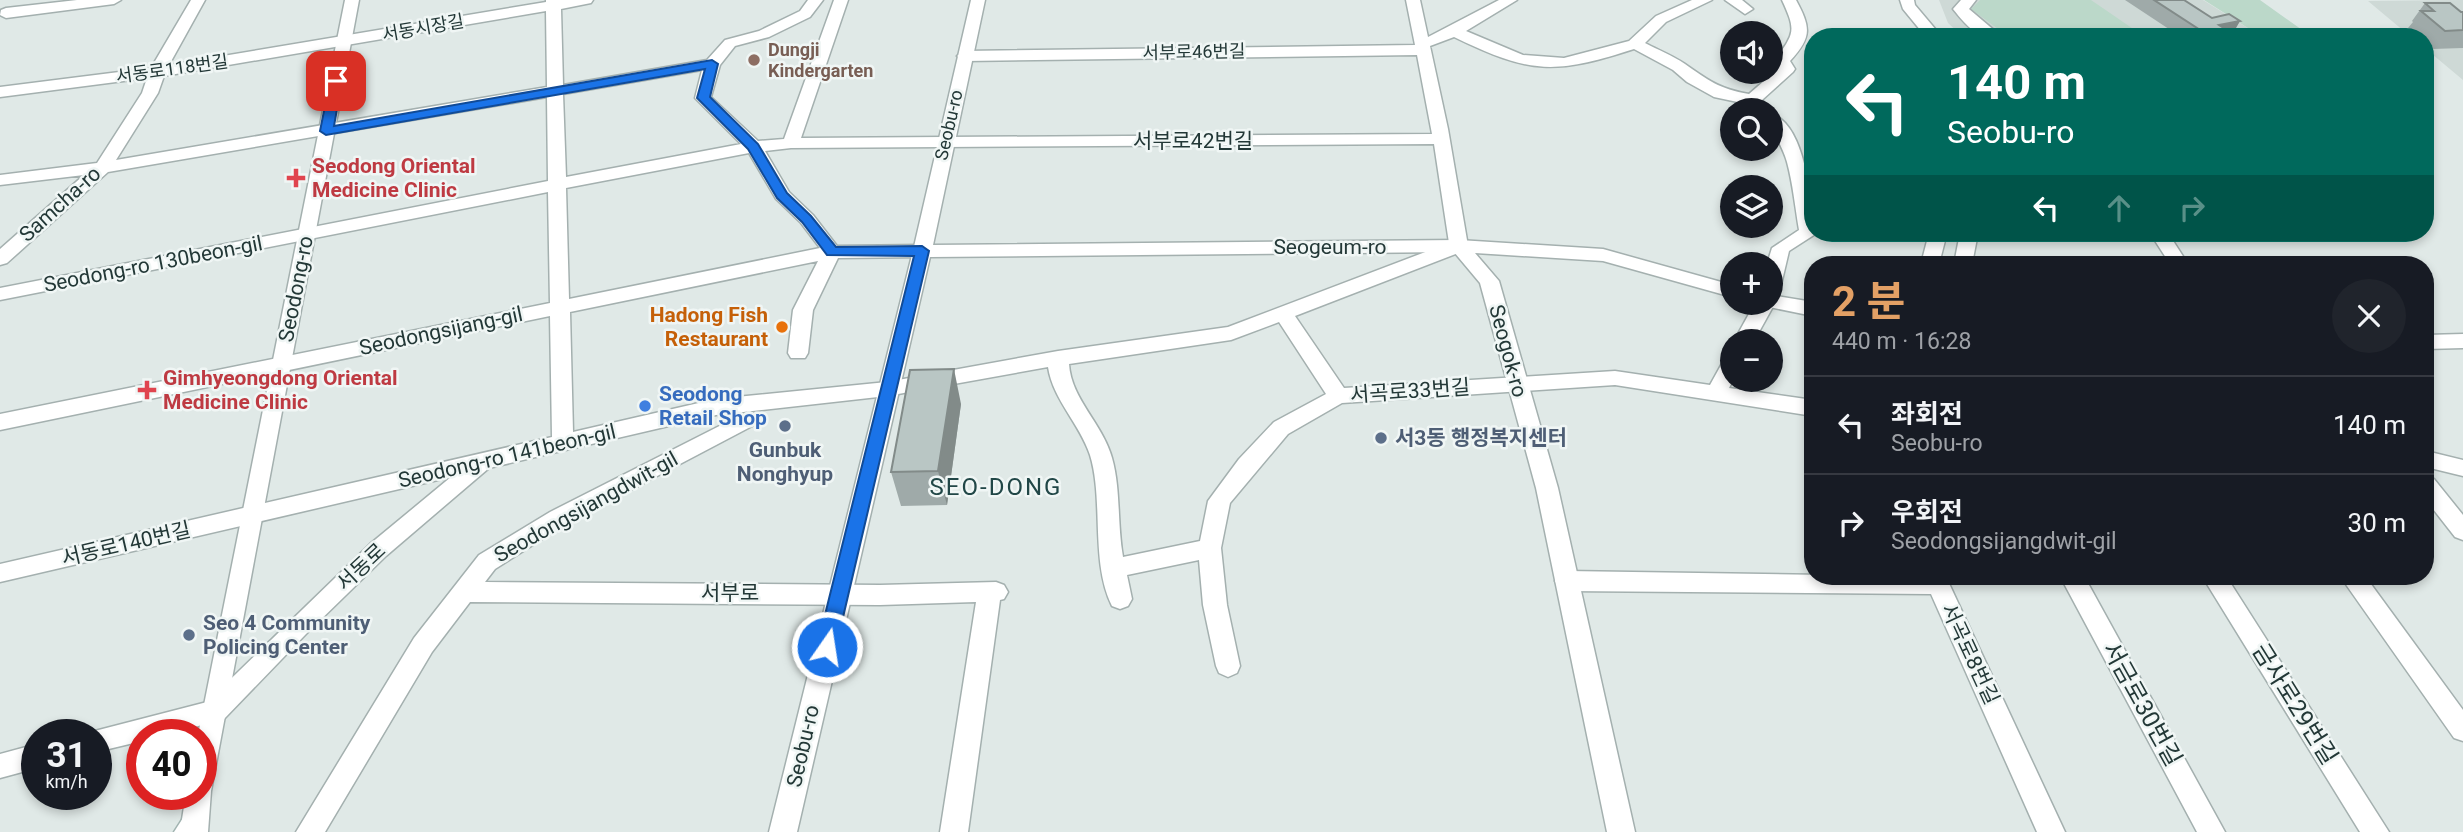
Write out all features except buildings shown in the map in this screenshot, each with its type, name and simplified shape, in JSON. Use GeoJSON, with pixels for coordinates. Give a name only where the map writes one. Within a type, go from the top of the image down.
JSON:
{"type":"FeatureCollection","features":[{"type":"Feature","properties":{"kind":"street"},"geometry":{"type":"LineString","coordinates":[[4,11],[114,0]]}},
{"type":"Feature","properties":{"kind":"street","name":"Samcha-ro"},"geometry":{"type":"LineString","coordinates":[[0,259],[103,168],[150,93],[157,72],[198,0]]}},
{"type":"Feature","properties":{"kind":"street","name":"Seodong-ro"},"geometry":{"type":"LineString","coordinates":[[213,719],[352,0]]}},
{"type":"Feature","properties":{"kind":"street","name":"서동시장길"},"geometry":{"type":"LineString","coordinates":[[344,42],[553,3],[586,0]]}},
{"type":"Feature","properties":{"kind":"street"},"geometry":{"type":"LineString","coordinates":[[816,0],[805,14],[764,34],[730,43],[712,64],[703,98],[754,147],[782,195],[807,219],[832,251]]}},
{"type":"Feature","properties":{"kind":"street"},"geometry":{"type":"LineString","coordinates":[[791,143],[841,0]]}},
{"type":"Feature","properties":{"kind":"street","name":"Seobu-ro"},"geometry":{"type":"LineString","coordinates":[[783,832],[887,388],[922,251],[978,0]]}},
{"type":"Feature","properties":{"kind":"street"},"geometry":{"type":"LineString","coordinates":[[1413,0],[1459,246]]}},
{"type":"Feature","properties":{"kind":"street"},"geometry":{"type":"LineString","coordinates":[[1422,47],[1510,0]]}},
{"type":"Feature","properties":{"kind":"street"},"geometry":{"type":"LineString","coordinates":[[1454,31],[1501,53],[1541,63],[1583,60],[1635,44],[1661,19],[1705,0]]}},
{"type":"Feature","properties":{"kind":"street"},"geometry":{"type":"LineString","coordinates":[[1763,98],[1787,69],[1782,61],[1802,34],[1802,25],[1789,0]]}},
{"type":"Feature","properties":{"kind":"street"},"geometry":{"type":"LineString","coordinates":[[1907,0],[1908,6],[1926,28]]}},
{"type":"Feature","properties":{"kind":"street"},"geometry":{"type":"LineString","coordinates":[[1969,0],[1961,9],[1981,28]]}},
{"type":"Feature","properties":{"kind":"street"},"geometry":{"type":"LineString","coordinates":[[553,3],[563,443]]}},
{"type":"Feature","properties":{"kind":"street","name":"서동로118번길"},"geometry":{"type":"LineString","coordinates":[[0,92],[157,72],[344,42]]}},
{"type":"Feature","properties":{"kind":"street"},"geometry":{"type":"LineString","coordinates":[[1635,44],[1679,67],[1693,79],[1720,94],[1733,98]]}},
{"type":"Feature","properties":{"kind":"street","name":"서부로46번길"},"geometry":{"type":"LineString","coordinates":[[965,56],[1422,47]]}},
{"type":"Feature","properties":{"kind":"street"},"geometry":{"type":"LineString","coordinates":[[0,180],[103,168],[712,64]]}},
{"type":"Feature","properties":{"kind":"street"},"geometry":{"type":"LineString","coordinates":[[1783,132],[1794,150],[1804,209]]}},
{"type":"Feature","properties":{"kind":"street","name":"서부로42번길"},"geometry":{"type":"LineString","coordinates":[[945,143],[1441,139]]}},
{"type":"Feature","properties":{"kind":"street"},"geometry":{"type":"LineString","coordinates":[[307,235],[328,228],[754,147],[791,143],[945,143]]}},
{"type":"Feature","properties":{"kind":"street"},"geometry":{"type":"LineString","coordinates":[[1780,252],[1781,248],[1804,234]]}},
{"type":"Feature","properties":{"kind":"street","name":"Seodong-ro 130beon-gil"},"geometry":{"type":"LineString","coordinates":[[0,294],[307,235]]}},
{"type":"Feature","properties":{"kind":"street","name":"Seogeum-ro"},"geometry":{"type":"LineString","coordinates":[[922,251],[1459,246],[1603,255],[1720,288]]}},
{"type":"Feature","properties":{"kind":"street","name":"Seodong-ro 141beon-gil"},"geometry":{"type":"LineString","coordinates":[[253,515],[716,407],[887,388],[1058,358],[1231,333],[1459,246]]}},
{"type":"Feature","properties":{"kind":"street","name":"Seogok-ro"},"geometry":{"type":"LineString","coordinates":[[1459,246],[1489,281],[1547,488],[1621,832]]}},
{"type":"Feature","properties":{"kind":"street"},"geometry":{"type":"LineString","coordinates":[[832,251],[922,251]]}},
{"type":"Feature","properties":{"kind":"street"},"geometry":{"type":"LineString","coordinates":[[798,353],[803,310],[832,251]]}},
{"type":"Feature","properties":{"kind":"street","name":"Seodongsijang-gil"},"geometry":{"type":"LineString","coordinates":[[0,422],[832,251]]}},
{"type":"Feature","properties":{"kind":"street"},"geometry":{"type":"LineString","coordinates":[[1783,303],[1804,307]]}},
{"type":"Feature","properties":{"kind":"street"},"geometry":{"type":"LineString","coordinates":[[1284,315],[1338,396]]}},
{"type":"Feature","properties":{"kind":"street"},"geometry":{"type":"LineString","coordinates":[[2434,342],[2463,341]]}},
{"type":"Feature","properties":{"kind":"street"},"geometry":{"type":"LineString","coordinates":[[1058,358],[1057,372],[1066,393],[1098,446],[1109,502],[1109,541],[1120,599]]}},
{"type":"Feature","properties":{"kind":"street","name":"서곡로33번길"},"geometry":{"type":"LineString","coordinates":[[1227,666],[1214,605],[1210,548],[1219,501],[1247,465],[1282,428],[1338,396],[1615,378],[1804,407]]}},
{"type":"Feature","properties":{"kind":"street"},"geometry":{"type":"LineString","coordinates":[[1715,394],[1720,385]]}},
{"type":"Feature","properties":{"kind":"street","name":"Seodongsijangdwit-gil"},"geometry":{"type":"LineString","coordinates":[[310,832],[423,645],[487,562],[558,517],[750,419]]}},
{"type":"Feature","properties":{"kind":"street","name":"서동로"},"geometry":{"type":"LineString","coordinates":[[215,711],[297,627],[378,550],[485,461]]}},
{"type":"Feature","properties":{"kind":"street"},"geometry":{"type":"LineString","coordinates":[[2434,461],[2463,468]]}},
{"type":"Feature","properties":{"kind":"street"},"geometry":{"type":"LineString","coordinates":[[2434,495],[2463,531]]}},
{"type":"Feature","properties":{"kind":"street","name":"서동로140번길"},"geometry":{"type":"LineString","coordinates":[[0,573],[253,515]]}},
{"type":"Feature","properties":{"kind":"street"},"geometry":{"type":"LineString","coordinates":[[1115,566],[1144,564],[1210,548]]}},
{"type":"Feature","properties":{"kind":"street","name":"서곡로8번길"},"geometry":{"type":"LineString","coordinates":[[1567,581],[1804,580]]}},
{"type":"Feature","properties":{"kind":"street","name":"서곡로8번길"},"geometry":{"type":"LineString","coordinates":[[1939,585],[2051,832]]}},
{"type":"Feature","properties":{"kind":"street","name":"서금로30번길"},"geometry":{"type":"LineString","coordinates":[[2077,585],[2211,832]]}},
{"type":"Feature","properties":{"kind":"street","name":"금사로29번길"},"geometry":{"type":"LineString","coordinates":[[2220,585],[2375,832]]}},
{"type":"Feature","properties":{"kind":"street"},"geometry":{"type":"LineString","coordinates":[[2358,585],[2463,730]]}},
{"type":"Feature","properties":{"kind":"street","name":"서부로"},"geometry":{"type":"LineString","coordinates":[[464,592],[993,592],[954,832]]}},
{"type":"Feature","properties":{"kind":"street"},"geometry":{"type":"LineString","coordinates":[[112,737],[215,711]]}},
{"type":"Feature","properties":{"kind":"street"},"geometry":{"type":"LineString","coordinates":[[0,766],[21,760]]}},
{"type":"Feature","properties":{"kind":"street"},"geometry":{"type":"LineString","coordinates":[[192,830],[196,810]]}},
{"type":"Feature","properties":{"kind":"shaded area"},"geometry":{"type":"Polygon","coordinates":[[[1939,0],[2203,0],[2248,28],[1953,28],[1948,23],[1939,0]]]}},
{"type":"Feature","properties":{"kind":"shaded area"},"geometry":{"type":"Polygon","coordinates":[[[2463,0],[2463,80],[2434,56],[2434,28],[2400,28],[2368,1],[2463,0]]]}},
{"type":"Feature","properties":{"kind":"green space"},"geometry":{"type":"Polygon","coordinates":[[[1980,0],[2091,0],[2132,28],[1997,28],[1971,9],[1980,0]]]}},
{"type":"Feature","properties":{"kind":"green space"},"geometry":{"type":"Polygon","coordinates":[[[2204,0],[2260,0],[2299,28],[2248,28],[2204,0]]]}},
{"type":"Feature","properties":{"kind":"place","name":"Dungji Kindergarten"},"geometry":{"type":"Point","coordinates":[754,60]}},
{"type":"Feature","properties":{"kind":"place","name":"Seodong Oriental Medicine Clinic"},"geometry":{"type":"Point","coordinates":[296,178]}},
{"type":"Feature","properties":{"kind":"place","name":"Hadong Fish Restaurant"},"geometry":{"type":"Point","coordinates":[782,327]}},
{"type":"Feature","properties":{"kind":"place","name":"Gimhyeongdong Oriental Medicine Clinic"},"geometry":{"type":"Point","coordinates":[147,390]}},
{"type":"Feature","properties":{"kind":"place","name":"Seodong Retail Shop"},"geometry":{"type":"Point","coordinates":[645,406]}},
{"type":"Feature","properties":{"kind":"place","name":"Gunbuk Nonghyup"},"geometry":{"type":"Point","coordinates":[785,426]}},
{"type":"Feature","properties":{"kind":"place","name":"서3동 행정복지센터"},"geometry":{"type":"Point","coordinates":[1381,438]}},
{"type":"Feature","properties":{"kind":"place","name":"Seo 4 Community Policing Center"},"geometry":{"type":"Point","coordinates":[189,635]}},
{"type":"Feature","properties":{"kind":"district","name":"SEO-DONG"},"geometry":{"type":"Point","coordinates":[996,487]}},
{"type":"Feature","properties":{"kind":"route"},"geometry":{"type":"LineString","coordinates":[[336,81],[326,131],[712,64],[703,98],[754,147],[782,195],[807,219],[832,251],[922,251],[827,647]]}}]}
